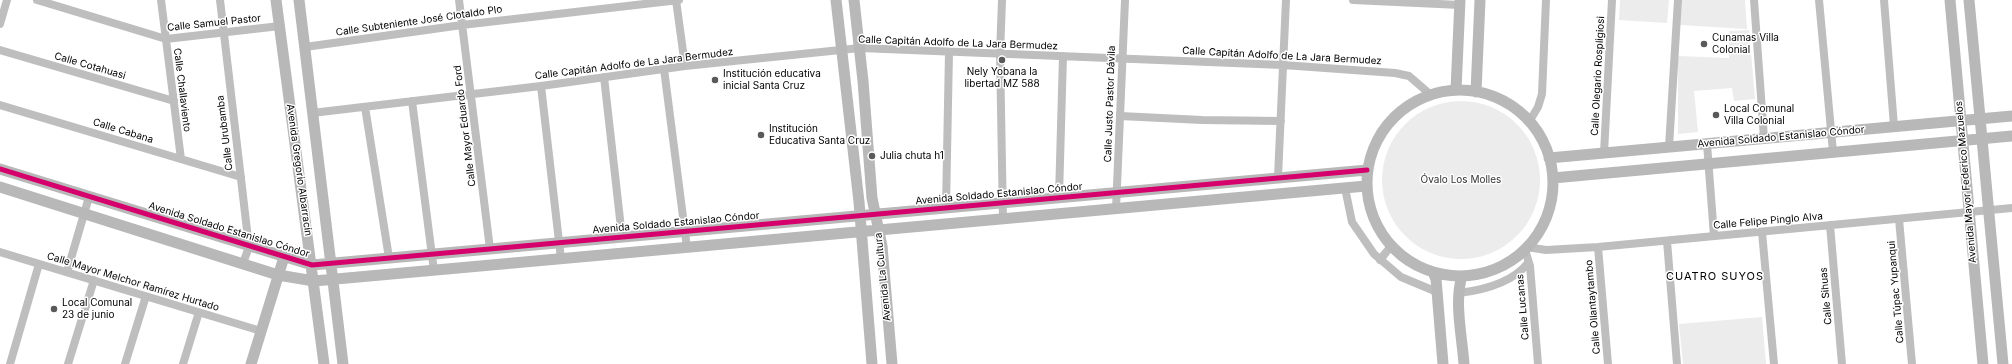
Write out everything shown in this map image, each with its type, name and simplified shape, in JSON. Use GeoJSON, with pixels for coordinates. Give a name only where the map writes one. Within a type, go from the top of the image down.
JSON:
{"type":"FeatureCollection","features":[{"type":"Feature","properties":{"kind":"street"},"geometry":{"type":"LineString","coordinates":[[0,24],[7,0]]}},
{"type":"Feature","properties":{"kind":"street","name":"Calle Samuel Pastor"},"geometry":{"type":"LineString","coordinates":[[37,0],[66,4],[166,39],[280,26]]}},
{"type":"Feature","properties":{"kind":"street","name":"Calle Challaviento"},"geometry":{"type":"LineString","coordinates":[[161,0],[181,159]]}},
{"type":"Feature","properties":{"kind":"street","name":"Calle Urubamba"},"geometry":{"type":"LineString","coordinates":[[220,0],[249,247],[243,264]]}},
{"type":"Feature","properties":{"kind":"street","name":"Avenida Gregorio Albarracín"},"geometry":{"type":"LineString","coordinates":[[276,0],[324,364]]}},
{"type":"Feature","properties":{"kind":"street","name":"Avenida Gregorio Albarracín"},"geometry":{"type":"LineString","coordinates":[[299,0],[343,364]]}},
{"type":"Feature","properties":{"kind":"street","name":"Calle Mayor Eduardo Ford"},"geometry":{"type":"LineString","coordinates":[[459,0],[490,249]]}},
{"type":"Feature","properties":{"kind":"street"},"geometry":{"type":"LineString","coordinates":[[677,0],[685,66]]}},
{"type":"Feature","properties":{"kind":"street","name":"Calle Subteniente José Clotaldo Plo"},"geometry":{"type":"LineString","coordinates":[[305,47],[462,25],[677,0]]}},
{"type":"Feature","properties":{"kind":"street","name":"Avenida La Cultura"},"geometry":{"type":"LineString","coordinates":[[836,0],[860,215],[872,364]]}},
{"type":"Feature","properties":{"kind":"street","name":"Avenida La Cultura"},"geometry":{"type":"LineString","coordinates":[[854,0],[860,48],[872,198],[882,246],[892,364]]}},
{"type":"Feature","properties":{"kind":"street"},"geometry":{"type":"LineString","coordinates":[[1002,0],[1000,54],[1001,202],[1003,219]]}},
{"type":"Feature","properties":{"kind":"street","name":"Calle Justo Pastor Dávila"},"geometry":{"type":"LineString","coordinates":[[1116,209],[1125,0]]}},
{"type":"Feature","properties":{"kind":"street"},"geometry":{"type":"LineString","coordinates":[[1278,177],[1286,0]]}},
{"type":"Feature","properties":{"kind":"street"},"geometry":{"type":"LineString","coordinates":[[1353,0],[1460,2],[1456,90]]}},
{"type":"Feature","properties":{"kind":"street"},"geometry":{"type":"LineString","coordinates":[[1476,92],[1480,0]]}},
{"type":"Feature","properties":{"kind":"street"},"geometry":{"type":"LineString","coordinates":[[1529,122],[1538,108],[1542,94],[1546,0]]}},
{"type":"Feature","properties":{"kind":"street","name":"Calle Olegario Rospligiosi"},"geometry":{"type":"LineString","coordinates":[[1604,153],[1612,0]]}},
{"type":"Feature","properties":{"kind":"street"},"geometry":{"type":"LineString","coordinates":[[1669,147],[1678,0]]}},
{"type":"Feature","properties":{"kind":"street"},"geometry":{"type":"LineString","coordinates":[[1754,0],[1764,138]]}},
{"type":"Feature","properties":{"kind":"street"},"geometry":{"type":"LineString","coordinates":[[1819,0],[1833,152]]}},
{"type":"Feature","properties":{"kind":"street"},"geometry":{"type":"LineString","coordinates":[[1884,0],[1894,126]]}},
{"type":"Feature","properties":{"kind":"street","name":"Avenida Mayor Federico Mazuelos"},"geometry":{"type":"LineString","coordinates":[[1950,0],[1983,364]]}},
{"type":"Feature","properties":{"kind":"street","name":"Avenida Mayor Federico Mazuelos"},"geometry":{"type":"LineString","coordinates":[[1969,0],[2003,364]]}},
{"type":"Feature","properties":{"kind":"street","name":"Calle Capitán Adolfo de La Jara Bermudez"},"geometry":{"type":"LineString","coordinates":[[312,112],[471,95],[685,66],[860,48],[1283,65],[1395,73],[1409,76],[1431,95]]}},
{"type":"Feature","properties":{"kind":"street","name":"Calle Cotahuasi"},"geometry":{"type":"LineString","coordinates":[[0,50],[174,101]]}},
{"type":"Feature","properties":{"kind":"street"},"geometry":{"type":"LineString","coordinates":[[946,207],[949,52]]}},
{"type":"Feature","properties":{"kind":"street"},"geometry":{"type":"LineString","coordinates":[[1059,197],[1063,56]]}},
{"type":"Feature","properties":{"kind":"street"},"geometry":{"type":"LineString","coordinates":[[664,69],[687,248]]}},
{"type":"Feature","properties":{"kind":"street"},"geometry":{"type":"LineString","coordinates":[[604,77],[622,237]]}},
{"type":"Feature","properties":{"kind":"street"},"geometry":{"type":"LineString","coordinates":[[541,86],[561,260]]}},
{"type":"Feature","properties":{"kind":"street"},"geometry":{"type":"LineString","coordinates":[[1456,90],[1476,92],[1489,95],[1508,104],[1529,122],[1541,139],[1549,158],[1553,178],[1552,193],[1547,215],[1536,235],[1526,248],[1511,260],[1496,268],[1479,274],[1462,276],[1433,272],[1410,262],[1391,246],[1378,228],[1372,215],[1366,186],[1367,170],[1374,145],[1388,123],[1408,106],[1431,95],[1456,90]]}},
{"type":"Feature","properties":{"kind":"street"},"geometry":{"type":"LineString","coordinates":[[412,101],[434,271]]}},
{"type":"Feature","properties":{"kind":"street","name":"Calle Cabana"},"geometry":{"type":"LineString","coordinates":[[0,105],[240,177]]}},
{"type":"Feature","properties":{"kind":"street"},"geometry":{"type":"LineString","coordinates":[[366,107],[389,258]]}},
{"type":"Feature","properties":{"kind":"street"},"geometry":{"type":"LineString","coordinates":[[1120,116],[1202,120],[1281,121]]}},
{"type":"Feature","properties":{"kind":"street","name":"Avenida Soldado Estanislao Cóndor"},"geometry":{"type":"LineString","coordinates":[[1549,158],[2012,116]]}},
{"type":"Feature","properties":{"kind":"street","name":"Avenida Soldado Estanislao Cóndor"},"geometry":{"type":"LineString","coordinates":[[1553,178],[2012,136]]}},
{"type":"Feature","properties":{"kind":"street"},"geometry":{"type":"LineString","coordinates":[[1707,144],[1714,236]]}},
{"type":"Feature","properties":{"kind":"street","name":"Avenida Soldado Estanislao Cóndor"},"geometry":{"type":"LineString","coordinates":[[0,169],[284,258],[312,265],[1367,170]]}},
{"type":"Feature","properties":{"kind":"street"},"geometry":{"type":"LineString","coordinates":[[0,187],[243,264],[278,274],[314,281],[561,260],[1366,186]]}},
{"type":"Feature","properties":{"kind":"street"},"geometry":{"type":"LineString","coordinates":[[1345,188],[1352,222],[1374,254],[1401,276],[1436,292]]}},
{"type":"Feature","properties":{"kind":"street"},"geometry":{"type":"LineString","coordinates":[[67,272],[88,197]]}},
{"type":"Feature","properties":{"kind":"street","name":"Calle Felipe Pinglo Alva"},"geometry":{"type":"LineString","coordinates":[[1526,248],[1546,250],[1598,247],[2012,208]]}},
{"type":"Feature","properties":{"kind":"street","name":"Calle Túpac Yupanqui"},"geometry":{"type":"LineString","coordinates":[[1899,219],[1912,364]]}},
{"type":"Feature","properties":{"kind":"street","name":"Calle Sihuas"},"geometry":{"type":"LineString","coordinates":[[1830,225],[1842,364]]}},
{"type":"Feature","properties":{"kind":"street"},"geometry":{"type":"LineString","coordinates":[[1762,232],[1774,364]]}},
{"type":"Feature","properties":{"kind":"street"},"geometry":{"type":"LineString","coordinates":[[1667,241],[1677,364]]}},
{"type":"Feature","properties":{"kind":"street"},"geometry":{"type":"LineString","coordinates":[[1380,260],[1391,246]]}},
{"type":"Feature","properties":{"kind":"street","name":"Calle Ollantaytambo"},"geometry":{"type":"LineString","coordinates":[[1598,247],[1608,364]]}},
{"type":"Feature","properties":{"kind":"street","name":"Calle Lucanas"},"geometry":{"type":"LineString","coordinates":[[1526,248],[1538,364]]}},
{"type":"Feature","properties":{"kind":"street","name":"Calle Mayor Melchor Ramírez Hurtado"},"geometry":{"type":"LineString","coordinates":[[0,252],[261,331]]}},
{"type":"Feature","properties":{"kind":"street"},"geometry":{"type":"LineString","coordinates":[[251,364],[284,258]]}},
{"type":"Feature","properties":{"kind":"street"},"geometry":{"type":"LineString","coordinates":[[1459,293],[1479,291],[1503,282],[1523,269],[1528,263]]}},
{"type":"Feature","properties":{"kind":"street"},"geometry":{"type":"LineString","coordinates":[[10,364],[39,264]]}},
{"type":"Feature","properties":{"kind":"street"},"geometry":{"type":"LineString","coordinates":[[1433,272],[1443,364]]}},
{"type":"Feature","properties":{"kind":"street"},"geometry":{"type":"LineString","coordinates":[[1462,276],[1459,293],[1464,364]]}},
{"type":"Feature","properties":{"kind":"street"},"geometry":{"type":"LineString","coordinates":[[68,364],[94,280]]}},
{"type":"Feature","properties":{"kind":"street"},"geometry":{"type":"LineString","coordinates":[[125,364],[146,296]]}},
{"type":"Feature","properties":{"kind":"street"},"geometry":{"type":"LineString","coordinates":[[183,364],[199,312]]}},
{"type":"Feature","properties":{"kind":"green space"},"geometry":{"type":"Polygon","coordinates":[[[1620,0],[1669,0],[1667,23],[1619,20],[1620,0]]]}},
{"type":"Feature","properties":{"kind":"green space"},"geometry":{"type":"Polygon","coordinates":[[[1682,0],[1745,0],[1747,29],[1680,25],[1682,0]]]}},
{"type":"Feature","properties":{"kind":"green space"},"geometry":{"type":"Polygon","coordinates":[[[1749,30],[1755,99],[1734,101],[1732,88],[1694,91],[1698,132],[1678,134],[1678,56],[1729,58],[1729,31],[1749,30]]]}},
{"type":"Feature","properties":{"kind":"green space","name":"Óvalo Los Molles"},"geometry":{"type":"Polygon","coordinates":[[[1469,101],[1484,104],[1498,110],[1517,124],[1527,136],[1537,157],[1540,180],[1537,203],[1527,224],[1517,236],[1505,246],[1484,256],[1469,259],[1453,259],[1438,256],[1417,246],[1405,236],[1395,224],[1385,203],[1383,195],[1382,172],[1385,157],[1395,136],[1405,124],[1417,114],[1438,104],[1446,102],[1469,101]]]}},
{"type":"Feature","properties":{"kind":"green space"},"geometry":{"type":"Polygon","coordinates":[[[1762,317],[1766,364],[1683,364],[1679,324],[1762,317]]]}},
{"type":"Feature","properties":{"kind":"cycle path"},"geometry":{"type":"LineString","coordinates":[[0,169],[312,265],[1367,170]]}},
{"type":"Feature","properties":{"kind":"place","name":"Cunamas Villa Colonial"},"geometry":{"type":"Point","coordinates":[1704,44]}},
{"type":"Feature","properties":{"kind":"place","name":"Nely Yobana la libertad MZ 588"},"geometry":{"type":"Point","coordinates":[1002,60]}},
{"type":"Feature","properties":{"kind":"place","name":"Institución educativa inicial Santa Cruz"},"geometry":{"type":"Point","coordinates":[715,80]}},
{"type":"Feature","properties":{"kind":"place","name":"Local Comunal Villa Colonial"},"geometry":{"type":"Point","coordinates":[1716,115]}},
{"type":"Feature","properties":{"kind":"place","name":"Institución Educativa Santa Cruz"},"geometry":{"type":"Point","coordinates":[761,135]}},
{"type":"Feature","properties":{"kind":"place","name":"Julia chuta h1"},"geometry":{"type":"Point","coordinates":[872,156]}},
{"type":"Feature","properties":{"kind":"place","name":"Local Comunal 23 de junio"},"geometry":{"type":"Point","coordinates":[54,309]}},
{"type":"Feature","properties":{"kind":"district","name":"CUATRO SUYOS"},"geometry":{"type":"Point","coordinates":[1715,277]}}]}
